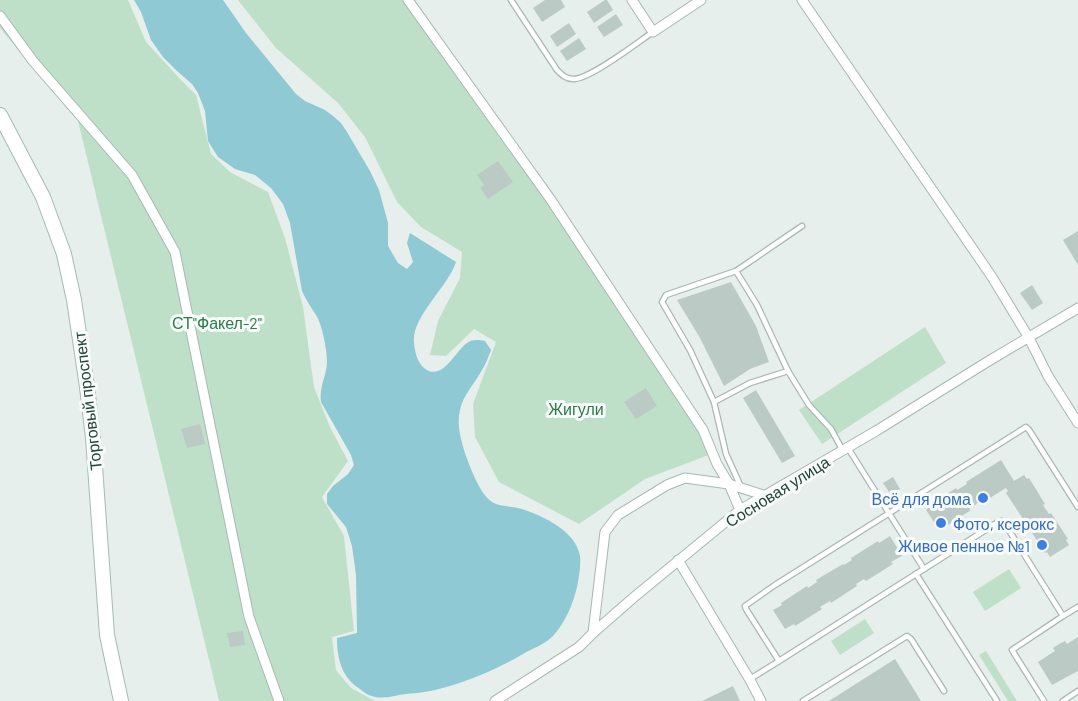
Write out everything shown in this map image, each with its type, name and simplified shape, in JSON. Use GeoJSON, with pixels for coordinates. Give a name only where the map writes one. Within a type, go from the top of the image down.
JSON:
{"type":"FeatureCollection","features":[{"type":"Feature","properties":{"kind":"street"},"geometry":{"type":"LineString","coordinates":[[408,0],[551,200],[703,430],[740,510]]}},
{"type":"Feature","properties":{"kind":"street"},"geometry":{"type":"LineString","coordinates":[[632,0],[653,32],[700,0]]}},
{"type":"Feature","properties":{"kind":"street"},"geometry":{"type":"LineString","coordinates":[[802,0],[992,277],[1029,338],[1048,376],[1078,423]]}},
{"type":"Feature","properties":{"kind":"street"},"geometry":{"type":"LineString","coordinates":[[0,16],[33,61],[132,175],[175,252],[249,617],[279,701]]}},
{"type":"Feature","properties":{"kind":"street","name":"Торговый проспект"},"geometry":{"type":"LineString","coordinates":[[0,115],[43,198],[64,254],[74,300],[93,438],[107,635],[121,701]]}},
{"type":"Feature","properties":{"kind":"street","name":"Сосновая улица"},"geometry":{"type":"LineString","coordinates":[[495,701],[579,647],[678,560],[740,510],[1078,308]]}},
{"type":"Feature","properties":{"kind":"street"},"geometry":{"type":"LineString","coordinates":[[593,633],[605,532],[618,515],[667,485],[685,478],[729,484],[766,496]]}},
{"type":"Feature","properties":{"kind":"street"},"geometry":{"type":"LineString","coordinates":[[678,560],[761,701]]}},
{"type":"Feature","properties":{"kind":"lane"},"geometry":{"type":"LineString","coordinates":[[511,0],[557,70],[573,80],[593,73],[653,32]]}},
{"type":"Feature","properties":{"kind":"lane"},"geometry":{"type":"LineString","coordinates":[[741,487],[726,454],[714,402],[690,350],[662,302],[666,294],[736,271],[802,226]]}},
{"type":"Feature","properties":{"kind":"lane"},"geometry":{"type":"LineString","coordinates":[[736,271],[757,305],[788,371],[809,405],[831,429],[889,513],[924,569]]}},
{"type":"Feature","properties":{"kind":"lane"},"geometry":{"type":"LineString","coordinates":[[714,402],[750,383],[788,371]]}},
{"type":"Feature","properties":{"kind":"lane"},"geometry":{"type":"LineString","coordinates":[[778,661],[745,606],[1026,427],[1078,507]]}},
{"type":"Feature","properties":{"kind":"lane"},"geometry":{"type":"LineString","coordinates":[[750,680],[1002,521],[1064,616]]}},
{"type":"Feature","properties":{"kind":"lane"},"geometry":{"type":"LineString","coordinates":[[916,574],[997,701]]}},
{"type":"Feature","properties":{"kind":"lane"},"geometry":{"type":"LineString","coordinates":[[1044,701],[1012,650],[1078,607]]}},
{"type":"Feature","properties":{"kind":"lane"},"geometry":{"type":"LineString","coordinates":[[803,701],[907,636],[944,691]]}},
{"type":"Feature","properties":{"kind":"lane"},"geometry":{"type":"LineString","coordinates":[[1063,701],[1078,692]]}},
{"type":"Feature","properties":{"kind":"green space","name":"СТ\"Факел-2\""},"geometry":{"type":"Polygon","coordinates":[[[0,0],[128,0],[146,42],[196,95],[211,154],[230,172],[268,192],[285,238],[303,307],[314,387],[330,427],[348,461],[322,497],[344,536],[354,631],[332,637],[336,670],[351,688],[375,701],[219,701],[78,121],[0,28],[0,0]]]}},
{"type":"Feature","properties":{"kind":"green space","name":"Жигули"},"geometry":{"type":"Polygon","coordinates":[[[238,0],[415,0],[707,426],[714,453],[645,479],[579,524],[499,482],[475,437],[473,404],[496,342],[474,329],[446,356],[430,355],[438,321],[460,278],[462,252],[421,227],[397,202],[365,137],[338,103],[276,48],[238,0]]]}},
{"type":"Feature","properties":{"kind":"green space"},"geometry":{"type":"Polygon","coordinates":[[[925,327],[946,363],[822,444],[799,410],[925,327]]]}},
{"type":"Feature","properties":{"kind":"green space"},"geometry":{"type":"Polygon","coordinates":[[[1009,569],[1021,588],[985,611],[973,592],[1009,569]]]}},
{"type":"Feature","properties":{"kind":"green space"},"geometry":{"type":"Polygon","coordinates":[[[865,619],[874,633],[840,655],[831,641],[865,619]]]}},
{"type":"Feature","properties":{"kind":"green space"},"geometry":{"type":"Polygon","coordinates":[[[986,651],[1017,701],[1008,701],[979,655],[986,651]]]}},
{"type":"Feature","properties":{"kind":"water"},"geometry":{"type":"Polygon","coordinates":[[[134,0],[223,0],[246,33],[296,94],[325,110],[341,123],[347,132],[379,190],[388,223],[388,246],[398,263],[407,269],[413,262],[407,243],[410,233],[456,262],[446,282],[418,323],[414,343],[416,353],[420,363],[431,372],[443,369],[471,341],[485,341],[491,350],[464,399],[459,416],[462,441],[474,476],[484,494],[492,502],[530,512],[549,520],[565,532],[577,547],[580,556],[578,583],[571,607],[557,631],[546,642],[480,675],[458,684],[426,692],[375,697],[354,685],[345,674],[338,653],[337,638],[357,633],[356,575],[352,546],[346,527],[327,504],[327,494],[354,465],[351,455],[321,402],[321,391],[327,366],[325,344],[318,319],[302,291],[290,223],[283,204],[271,188],[255,175],[235,169],[218,157],[208,141],[205,111],[198,93],[192,84],[163,57],[151,40],[134,0]]]}},
{"type":"Feature","properties":{"kind":"building"},"geometry":{"type":"Polygon","coordinates":[[[545,0],[561,0],[565,7],[542,22],[533,8],[545,0]]]}},
{"type":"Feature","properties":{"kind":"building"},"geometry":{"type":"Polygon","coordinates":[[[605,0],[613,10],[594,23],[587,12],[605,0]]]}},
{"type":"Feature","properties":{"kind":"building"},"geometry":{"type":"Polygon","coordinates":[[[616,14],[623,25],[604,37],[597,27],[616,14]]]}},
{"type":"Feature","properties":{"kind":"building"},"geometry":{"type":"Polygon","coordinates":[[[569,23],[576,34],[557,47],[550,36],[569,23]]]}},
{"type":"Feature","properties":{"kind":"building"},"geometry":{"type":"Polygon","coordinates":[[[579,38],[586,49],[567,61],[560,51],[579,38]]]}},
{"type":"Feature","properties":{"kind":"building"},"geometry":{"type":"Polygon","coordinates":[[[498,161],[513,182],[488,199],[480,188],[484,185],[477,175],[498,161]]]}},
{"type":"Feature","properties":{"kind":"building"},"geometry":{"type":"Polygon","coordinates":[[[1078,231],[1078,265],[1063,240],[1078,231]]]}},
{"type":"Feature","properties":{"kind":"building"},"geometry":{"type":"Polygon","coordinates":[[[731,282],[756,326],[769,362],[750,369],[724,386],[700,338],[677,300],[731,282]]]}},
{"type":"Feature","properties":{"kind":"building"},"geometry":{"type":"Polygon","coordinates":[[[1032,285],[1043,303],[1032,310],[1020,293],[1032,285]]]}},
{"type":"Feature","properties":{"kind":"building"},"geometry":{"type":"Polygon","coordinates":[[[646,388],[657,406],[636,419],[624,402],[646,388]]]}},
{"type":"Feature","properties":{"kind":"building"},"geometry":{"type":"Polygon","coordinates":[[[756,390],[795,456],[782,463],[743,398],[756,390]]]}},
{"type":"Feature","properties":{"kind":"building"},"geometry":{"type":"Polygon","coordinates":[[[200,424],[205,444],[187,448],[181,429],[200,424]]]}},
{"type":"Feature","properties":{"kind":"building"},"geometry":{"type":"Polygon","coordinates":[[[1001,460],[1014,481],[1024,475],[1027,479],[1029,478],[1045,504],[1043,505],[1068,539],[1066,540],[1069,545],[1050,557],[1047,552],[1045,553],[1029,528],[1031,526],[1025,517],[1023,519],[1006,493],[1008,491],[1006,488],[980,504],[979,502],[945,527],[943,525],[938,528],[926,510],[930,505],[956,488],[957,490],[967,484],[966,482],[1001,460]]]}},
{"type":"Feature","properties":{"kind":"building"},"geometry":{"type":"Polygon","coordinates":[[[893,477],[900,489],[891,495],[883,483],[893,477]]]}},
{"type":"Feature","properties":{"kind":"building"},"geometry":{"type":"Polygon","coordinates":[[[890,536],[902,556],[891,562],[893,564],[866,581],[864,579],[856,584],[857,586],[831,603],[830,601],[820,607],[822,609],[795,626],[794,624],[785,629],[773,610],[807,586],[808,588],[817,582],[816,580],[852,560],[851,558],[878,541],[879,543],[890,536]]]}},
{"type":"Feature","properties":{"kind":"building"},"geometry":{"type":"Polygon","coordinates":[[[243,631],[245,645],[230,647],[227,633],[243,631]]]}},
{"type":"Feature","properties":{"kind":"building"},"geometry":{"type":"Polygon","coordinates":[[[1078,637],[1078,671],[1052,685],[1038,662],[1055,651],[1053,648],[1059,644],[1065,641],[1067,644],[1078,637]]]}},
{"type":"Feature","properties":{"kind":"building"},"geometry":{"type":"Polygon","coordinates":[[[895,659],[921,701],[829,701],[895,659]]]}},
{"type":"Feature","properties":{"kind":"building"},"geometry":{"type":"Polygon","coordinates":[[[733,686],[740,701],[702,701],[733,686]]]}},
{"type":"Feature","properties":{"kind":"place","name":"Всё для дома"},"geometry":{"type":"Point","coordinates":[983,498]}},
{"type":"Feature","properties":{"kind":"place","name":"Фото, ксерокс"},"geometry":{"type":"Point","coordinates":[941,523]}},
{"type":"Feature","properties":{"kind":"place","name":"Живое пенное №1"},"geometry":{"type":"Point","coordinates":[1042,545]}}]}
